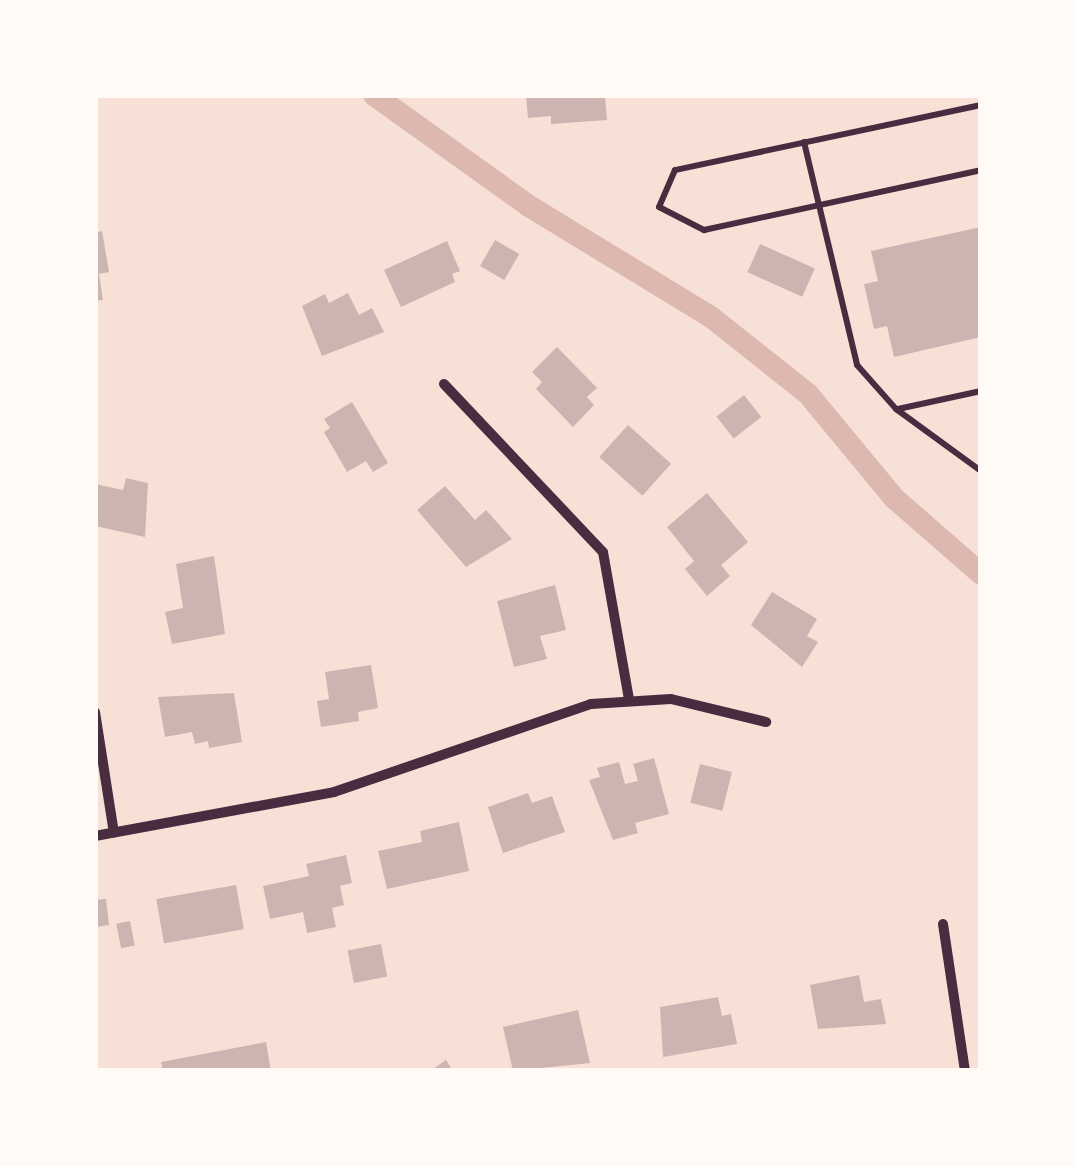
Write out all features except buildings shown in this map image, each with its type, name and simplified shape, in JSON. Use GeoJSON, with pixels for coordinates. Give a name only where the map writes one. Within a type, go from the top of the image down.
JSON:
{"type":"FeatureCollection","features":[{"type":"Feature","properties":{"kind":"street"},"geometry":{"type":"LineString","coordinates":[[444,384],[603,552],[629,699]]}},
{"type":"Feature","properties":{"kind":"street"},"geometry":{"type":"LineString","coordinates":[[95,836],[334,792],[573,709],[629,699],[694,702],[766,722]]}},
{"type":"Feature","properties":{"kind":"street"},"geometry":{"type":"LineString","coordinates":[[95,712],[114,833]]}},
{"type":"Feature","properties":{"kind":"street"},"geometry":{"type":"LineString","coordinates":[[943,924],[965,1071]]}},
{"type":"Feature","properties":{"kind":"lane"},"geometry":{"type":"LineString","coordinates":[[981,106],[674,170],[659,207],[704,230],[981,170]]}},
{"type":"Feature","properties":{"kind":"lane"},"geometry":{"type":"LineString","coordinates":[[804,142],[857,365],[896,409],[981,471]]}},
{"type":"Feature","properties":{"kind":"lane"},"geometry":{"type":"LineString","coordinates":[[896,409],[981,391]]}},
{"type":"Feature","properties":{"kind":"lane"},"geometry":{"type":"LineString","coordinates":[[970,463],[981,461]]}},
{"type":"Feature","properties":{"kind":"waterway"},"geometry":{"type":"LineString","coordinates":[[374,95],[529,206],[711,317],[808,394],[894,498],[981,574]]}}]}
